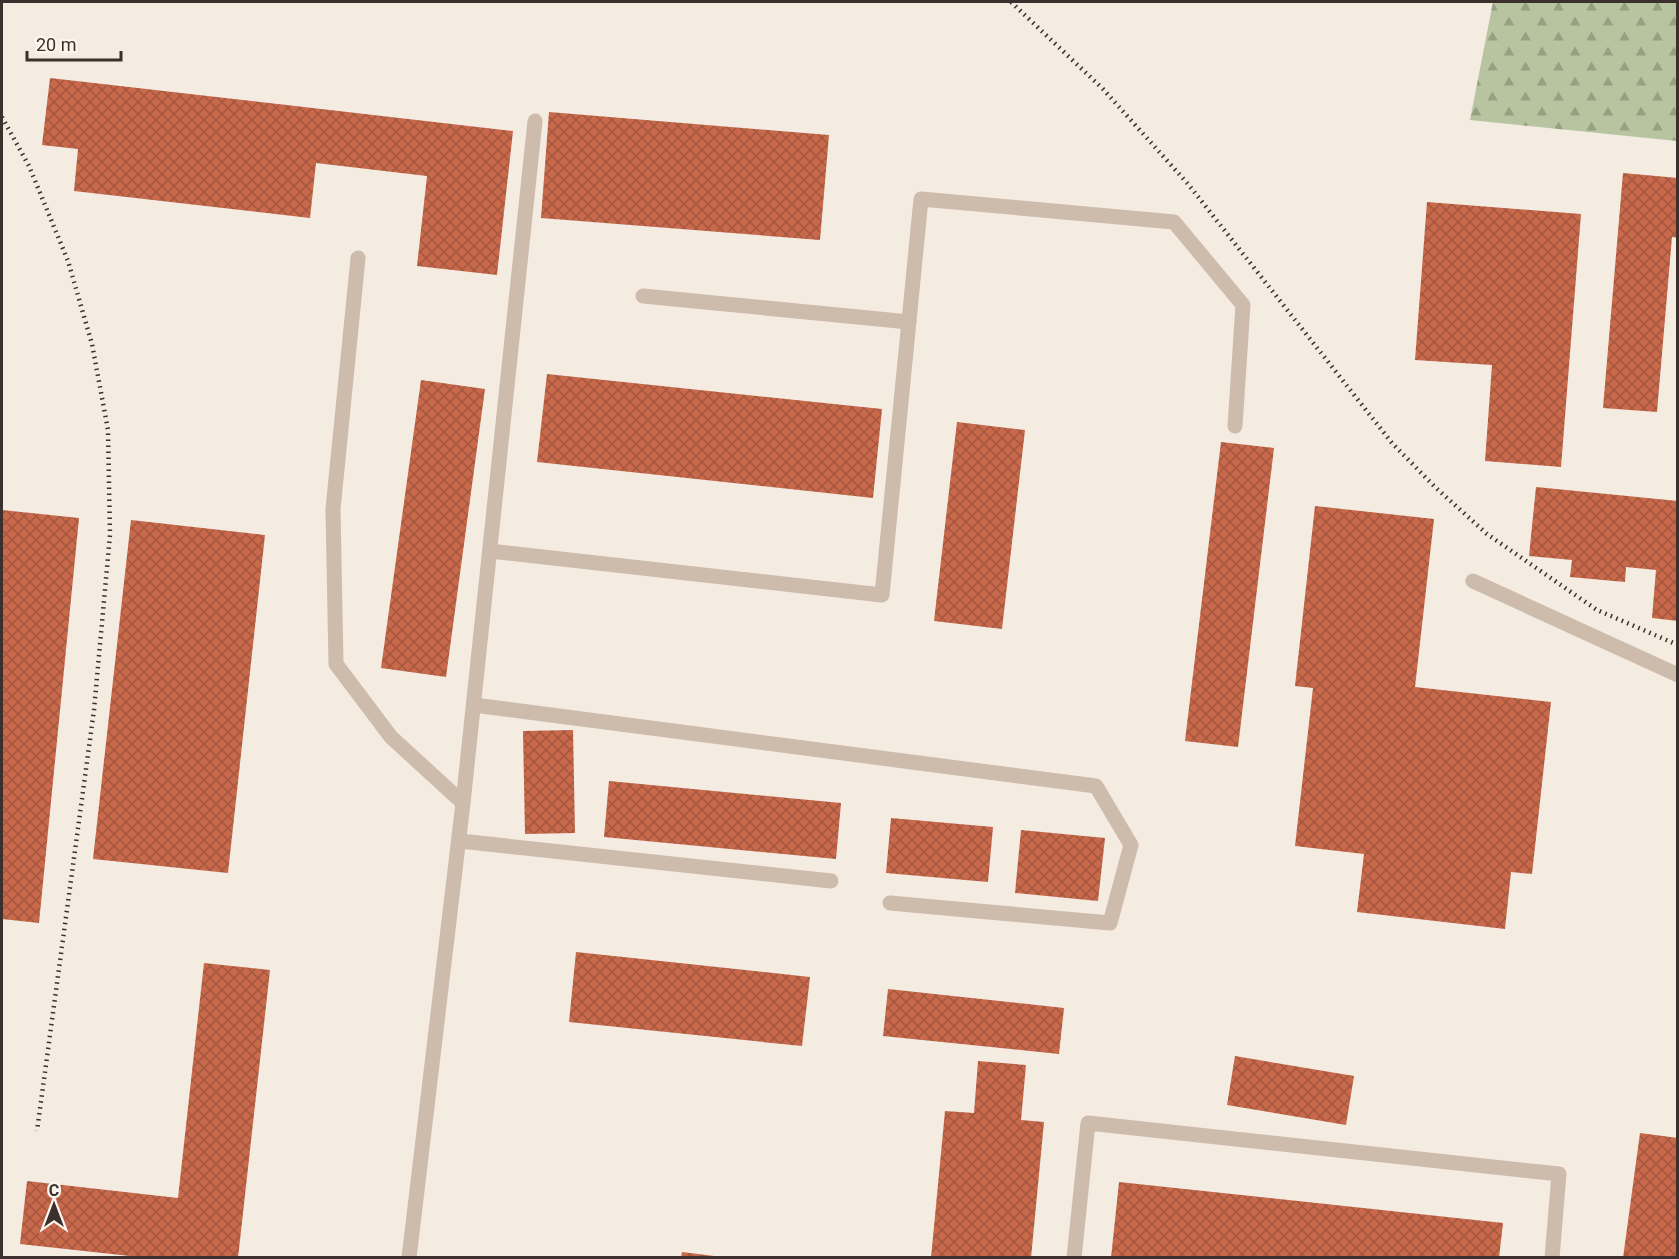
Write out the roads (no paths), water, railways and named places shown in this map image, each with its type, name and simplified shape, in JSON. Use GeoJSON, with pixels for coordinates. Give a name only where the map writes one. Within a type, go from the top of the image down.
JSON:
{"type":"FeatureCollection","features":[{"type":"Feature","properties":{"kind":"lane"},"geometry":{"type":"LineString","coordinates":[[409,1257],[460,841],[535,121]]}},
{"type":"Feature","properties":{"kind":"lane"},"geometry":{"type":"LineString","coordinates":[[490,551],[882,595],[921,199],[1174,222],[1243,305],[1235,426]]}},
{"type":"Feature","properties":{"kind":"lane"},"geometry":{"type":"LineString","coordinates":[[358,258],[333,509],[336,664],[391,737],[464,803]]}},
{"type":"Feature","properties":{"kind":"lane"},"geometry":{"type":"LineString","coordinates":[[643,296],[909,322]]}},
{"type":"Feature","properties":{"kind":"lane"},"geometry":{"type":"LineString","coordinates":[[1473,581],[1677,675]]}},
{"type":"Feature","properties":{"kind":"lane"},"geometry":{"type":"LineString","coordinates":[[474,705],[1096,786],[1131,845],[1110,923],[890,903]]}},
{"type":"Feature","properties":{"kind":"lane"},"geometry":{"type":"LineString","coordinates":[[460,841],[831,881]]}},
{"type":"Feature","properties":{"kind":"lane"},"geometry":{"type":"LineString","coordinates":[[1074,1257],[1088,1123],[1559,1174],[1552,1257]]}},
{"type":"Feature","properties":{"kind":"railway"},"geometry":{"type":"LineString","coordinates":[[1011,2],[1103,89],[1188,184],[1392,443],[1435,487],[1487,534],[1597,610],[1678,645]]}},
{"type":"Feature","properties":{"kind":"railway"},"geometry":{"type":"LineString","coordinates":[[2,117],[29,166],[68,261],[92,344],[108,430],[110,535],[94,710],[37,1131]]}}]}
